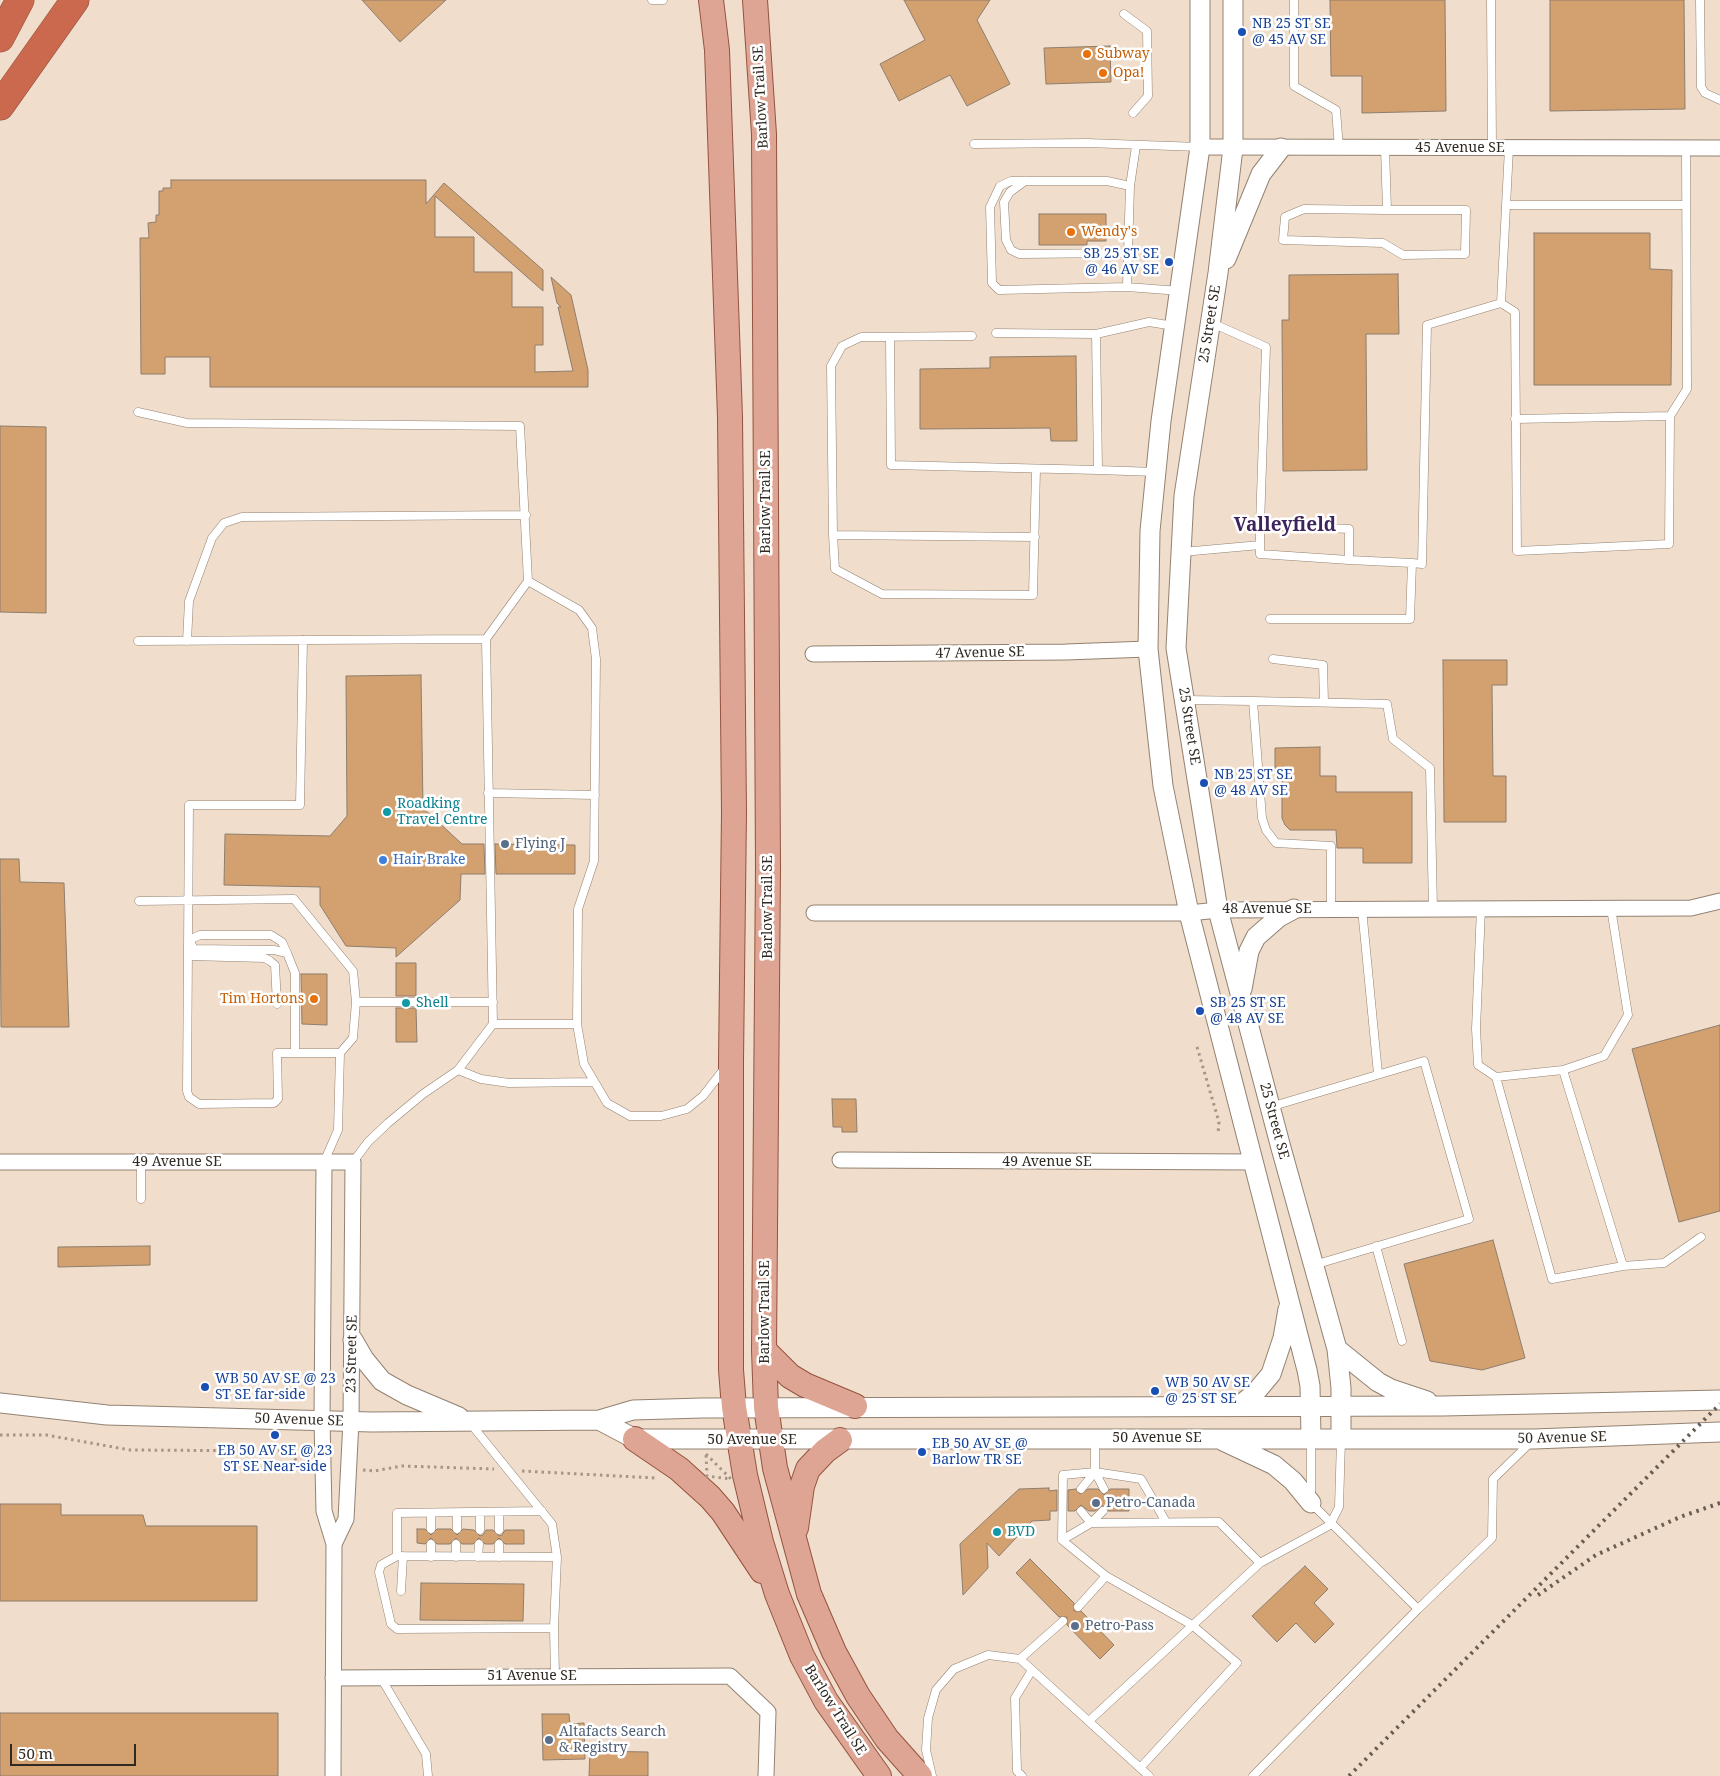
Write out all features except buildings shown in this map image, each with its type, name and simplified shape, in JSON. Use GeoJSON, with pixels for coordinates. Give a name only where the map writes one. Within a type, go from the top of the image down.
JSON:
{"type":"FeatureCollection","features":[{"type":"Feature","properties":{"kind":"highway"},"geometry":{"type":"LineString","coordinates":[[0,38],[20,0]]}},
{"type":"Feature","properties":{"kind":"highway"},"geometry":{"type":"LineString","coordinates":[[0,106],[75,0]]}},
{"type":"Feature","properties":{"kind":"main road","name":"Barlow Trail SE"},"geometry":{"type":"LineString","coordinates":[[711,0],[717,50],[730,418],[734,812],[731,1060],[731,1370],[734,1408],[761,1542],[777,1594],[802,1656],[826,1701],[879,1776]]}},
{"type":"Feature","properties":{"kind":"main road","name":"Barlow Trail SE"},"geometry":{"type":"LineString","coordinates":[[755,0],[764,134],[768,858],[764,1350],[766,1407],[775,1468],[809,1594],[834,1652],[858,1696],[887,1739],[920,1776]]}},
{"type":"Feature","properties":{"kind":"main road"},"geometry":{"type":"LineString","coordinates":[[764,1350],[790,1376],[805,1385],[855,1406]]}},
{"type":"Feature","properties":{"kind":"main road"},"geometry":{"type":"LineString","coordinates":[[635,1440],[679,1469],[710,1497],[723,1512],[777,1594]]}},
{"type":"Feature","properties":{"kind":"main road"},"geometry":{"type":"LineString","coordinates":[[794,1538],[802,1486],[808,1469],[824,1451],[840,1440]]}},
{"type":"Feature","properties":{"kind":"street"},"geometry":{"type":"LineString","coordinates":[[1200,0],[1200,148],[1156,472],[1150,531],[1148,649],[1163,786],[1190,913],[1307,1370],[1312,1438]]}},
{"type":"Feature","properties":{"kind":"street","name":"25 Street SE"},"geometry":{"type":"LineString","coordinates":[[1233,0],[1233,148],[1218,273],[1187,474],[1176,648],[1218,910],[1337,1349],[1341,1438]]}},
{"type":"Feature","properties":{"kind":"street","name":"45 Avenue SE"},"geometry":{"type":"LineString","coordinates":[[1200,148],[1720,148]]}},
{"type":"Feature","properties":{"kind":"street"},"geometry":{"type":"LineString","coordinates":[[1218,273],[1230,253],[1243,215],[1261,174],[1281,148]]}},
{"type":"Feature","properties":{"kind":"street"},"geometry":{"type":"LineString","coordinates":[[1156,472],[1187,474]]}},
{"type":"Feature","properties":{"kind":"street","name":"47 Avenue SE"},"geometry":{"type":"LineString","coordinates":[[813,654],[1148,649]]}},
{"type":"Feature","properties":{"kind":"street","name":"48 Avenue SE"},"geometry":{"type":"LineString","coordinates":[[814,914],[1190,913],[1218,910],[1294,909],[1691,908],[1720,901]]}},
{"type":"Feature","properties":{"kind":"street"},"geometry":{"type":"LineString","coordinates":[[1240,995],[1249,951],[1256,937],[1279,917],[1294,909]]}},
{"type":"Feature","properties":{"kind":"street","name":"49 Avenue SE"},"geometry":{"type":"LineString","coordinates":[[840,1160],[1254,1162]]}},
{"type":"Feature","properties":{"kind":"street","name":"49 Avenue SE"},"geometry":{"type":"LineString","coordinates":[[0,1162],[353,1162]]}},
{"type":"Feature","properties":{"kind":"street","name":"23 Street SE"},"geometry":{"type":"LineString","coordinates":[[324,1162],[322,1420],[324,1511],[334,1544],[333,1776]]}},
{"type":"Feature","properties":{"kind":"street","name":"23 Street SE"},"geometry":{"type":"LineString","coordinates":[[334,1544],[346,1520],[351,1421],[353,1162]]}},
{"type":"Feature","properties":{"kind":"street"},"geometry":{"type":"LineString","coordinates":[[1239,1406],[1255,1393],[1271,1374],[1284,1338],[1290,1301]]}},
{"type":"Feature","properties":{"kind":"street"},"geometry":{"type":"LineString","coordinates":[[353,1340],[364,1360],[382,1381],[407,1395],[467,1421]]}},
{"type":"Feature","properties":{"kind":"street"},"geometry":{"type":"LineString","coordinates":[[1337,1349],[1378,1382],[1391,1389],[1443,1406]]}},
{"type":"Feature","properties":{"kind":"street","name":"50 Avenue SE"},"geometry":{"type":"LineString","coordinates":[[0,1403],[107,1414],[351,1421],[467,1421],[599,1420],[632,1410],[766,1407],[1443,1406],[1720,1400]]}},
{"type":"Feature","properties":{"kind":"street","name":"50 Avenue SE"},"geometry":{"type":"LineString","coordinates":[[599,1420],[635,1440],[1534,1439],[1720,1432]]}},
{"type":"Feature","properties":{"kind":"street"},"geometry":{"type":"LineString","coordinates":[[1218,1438],[1278,1468],[1293,1481],[1311,1504]]}},
{"type":"Feature","properties":{"kind":"street","name":"51 Avenue SE"},"geometry":{"type":"LineString","coordinates":[[333,1678],[730,1676],[768,1712],[766,1776]]}},
{"type":"Feature","properties":{"kind":"lane"},"geometry":{"type":"LineString","coordinates":[[652,0],[662,0]]}},
{"type":"Feature","properties":{"kind":"lane"},"geometry":{"type":"LineString","coordinates":[[1294,0],[1294,86],[1336,110],[1339,148]]}},
{"type":"Feature","properties":{"kind":"lane"},"geometry":{"type":"LineString","coordinates":[[1491,0],[1492,148]]}},
{"type":"Feature","properties":{"kind":"lane"},"geometry":{"type":"LineString","coordinates":[[1700,0],[1700,86],[1705,93],[1720,100]]}},
{"type":"Feature","properties":{"kind":"lane"},"geometry":{"type":"LineString","coordinates":[[1124,14],[1147,31],[1148,96],[1133,113]]}},
{"type":"Feature","properties":{"kind":"lane"},"geometry":{"type":"LineString","coordinates":[[974,144],[1087,143],[1200,148]]}},
{"type":"Feature","properties":{"kind":"lane"},"geometry":{"type":"LineString","coordinates":[[1127,287],[1130,186],[1136,146]]}},
{"type":"Feature","properties":{"kind":"lane"},"geometry":{"type":"LineString","coordinates":[[1386,148],[1386,210]]}},
{"type":"Feature","properties":{"kind":"lane"},"geometry":{"type":"LineString","coordinates":[[1501,303],[1509,148]]}},
{"type":"Feature","properties":{"kind":"lane"},"geometry":{"type":"LineString","coordinates":[[1210,322],[1266,347],[1260,554],[1422,564],[1427,325],[1501,303],[1515,312],[1516,550],[1669,544],[1670,416],[1687,389],[1686,148]]}},
{"type":"Feature","properties":{"kind":"lane"},"geometry":{"type":"LineString","coordinates":[[1130,186],[1107,181],[1011,181],[1000,186],[990,207],[992,283],[1000,290],[1127,287],[1180,291]]}},
{"type":"Feature","properties":{"kind":"lane"},"geometry":{"type":"LineString","coordinates":[[1025,181],[1010,192],[1004,202],[1006,240],[1011,250],[1020,254],[1128,253]]}},
{"type":"Feature","properties":{"kind":"lane"},"geometry":{"type":"LineString","coordinates":[[1506,205],[1686,205]]}},
{"type":"Feature","properties":{"kind":"lane"},"geometry":{"type":"LineString","coordinates":[[1304,209],[1386,210],[1466,210],[1465,254],[1403,255],[1383,244],[1283,240],[1285,217],[1304,209]]}},
{"type":"Feature","properties":{"kind":"lane"},"geometry":{"type":"LineString","coordinates":[[996,333],[1096,334],[1150,322],[1175,326]]}},
{"type":"Feature","properties":{"kind":"lane"},"geometry":{"type":"LineString","coordinates":[[1096,334],[1098,470]]}},
{"type":"Feature","properties":{"kind":"lane"},"geometry":{"type":"LineString","coordinates":[[972,336],[861,337],[842,346],[831,366],[833,535],[836,569],[882,594],[1033,595],[1036,469]]}},
{"type":"Feature","properties":{"kind":"lane"},"geometry":{"type":"LineString","coordinates":[[890,337],[892,466],[1156,472]]}},
{"type":"Feature","properties":{"kind":"lane"},"geometry":{"type":"LineString","coordinates":[[138,412],[187,423],[520,426],[528,581],[486,639],[493,1024],[458,1070],[423,1094],[388,1123],[368,1142],[353,1162]]}},
{"type":"Feature","properties":{"kind":"lane"},"geometry":{"type":"LineString","coordinates":[[1516,419],[1670,416]]}},
{"type":"Feature","properties":{"kind":"lane"},"geometry":{"type":"LineString","coordinates":[[187,641],[189,601],[212,538],[224,523],[242,517],[526,515]]}},
{"type":"Feature","properties":{"kind":"lane"},"geometry":{"type":"LineString","coordinates":[[1260,525],[1349,529],[1349,560]]}},
{"type":"Feature","properties":{"kind":"lane"},"geometry":{"type":"LineString","coordinates":[[833,535],[1035,537]]}},
{"type":"Feature","properties":{"kind":"lane"},"geometry":{"type":"LineString","coordinates":[[1181,552],[1260,545]]}},
{"type":"Feature","properties":{"kind":"lane"},"geometry":{"type":"LineString","coordinates":[[1270,619],[1410,619],[1412,564]]}},
{"type":"Feature","properties":{"kind":"lane"},"geometry":{"type":"LineString","coordinates":[[528,581],[579,610],[592,628],[596,659],[594,861],[578,909],[577,1024],[584,1064],[606,1103],[630,1116],[661,1116],[687,1109],[703,1096],[731,1060]]}},
{"type":"Feature","properties":{"kind":"lane"},"geometry":{"type":"LineString","coordinates":[[138,641],[486,639]]}},
{"type":"Feature","properties":{"kind":"lane"},"geometry":{"type":"LineString","coordinates":[[303,640],[300,805],[189,805],[187,1091],[193,1102],[199,1104],[274,1103],[278,1099],[277,1053],[340,1053]]}},
{"type":"Feature","properties":{"kind":"lane"},"geometry":{"type":"LineString","coordinates":[[1273,660],[1323,665],[1324,702]]}},
{"type":"Feature","properties":{"kind":"lane"},"geometry":{"type":"LineString","coordinates":[[1184,700],[1387,704],[1393,739],[1430,768],[1433,909]]}},
{"type":"Feature","properties":{"kind":"lane"},"geometry":{"type":"LineString","coordinates":[[1253,701],[1262,818],[1266,830],[1276,843],[1331,846],[1332,909]]}},
{"type":"Feature","properties":{"kind":"lane"},"geometry":{"type":"LineString","coordinates":[[488,793],[595,795]]}},
{"type":"Feature","properties":{"kind":"lane"},"geometry":{"type":"LineString","coordinates":[[139,901],[189,899],[294,900],[332,942],[353,971],[356,1002],[353,1038],[340,1053],[338,1130],[324,1162]]}},
{"type":"Feature","properties":{"kind":"lane"},"geometry":{"type":"LineString","coordinates":[[1481,908],[1476,1029],[1478,1065],[1496,1077],[1563,1070],[1604,1056],[1628,1014],[1611,908]]}},
{"type":"Feature","properties":{"kind":"lane"},"geometry":{"type":"LineString","coordinates":[[1362,909],[1378,1074]]}},
{"type":"Feature","properties":{"kind":"lane"},"geometry":{"type":"LineString","coordinates":[[189,940],[200,935],[271,935],[282,942],[295,973],[294,1053]]}},
{"type":"Feature","properties":{"kind":"lane"},"geometry":{"type":"LineString","coordinates":[[189,940],[194,948],[274,950],[287,953]]}},
{"type":"Feature","properties":{"kind":"lane"},"geometry":{"type":"LineString","coordinates":[[189,956],[265,958],[275,965],[277,1004]]}},
{"type":"Feature","properties":{"kind":"lane"},"geometry":{"type":"LineString","coordinates":[[356,1002],[493,1002]]}},
{"type":"Feature","properties":{"kind":"lane"},"geometry":{"type":"LineString","coordinates":[[493,1024],[577,1024]]}},
{"type":"Feature","properties":{"kind":"lane"},"geometry":{"type":"LineString","coordinates":[[1270,1107],[1424,1061],[1469,1219],[1314,1265]]}},
{"type":"Feature","properties":{"kind":"lane"},"geometry":{"type":"LineString","coordinates":[[458,1070],[481,1079],[509,1083],[594,1082]]}},
{"type":"Feature","properties":{"kind":"lane"},"geometry":{"type":"LineString","coordinates":[[1563,1070],[1623,1266]]}},
{"type":"Feature","properties":{"kind":"lane"},"geometry":{"type":"LineString","coordinates":[[1496,1077],[1552,1279],[1623,1266],[1664,1263],[1700,1237]]}},
{"type":"Feature","properties":{"kind":"lane"},"geometry":{"type":"LineString","coordinates":[[141,1162],[141,1199]]}},
{"type":"Feature","properties":{"kind":"lane"},"geometry":{"type":"LineString","coordinates":[[1376,1246],[1402,1341]]}},
{"type":"Feature","properties":{"kind":"lane"},"geometry":{"type":"LineString","coordinates":[[467,1421],[510,1470],[552,1524],[557,1557],[554,1628],[555,1676]]}},
{"type":"Feature","properties":{"kind":"lane"},"geometry":{"type":"LineString","coordinates":[[1312,1438],[1311,1504],[1418,1609]]}},
{"type":"Feature","properties":{"kind":"lane"},"geometry":{"type":"LineString","coordinates":[[1089,1721],[1260,1563],[1330,1524],[1339,1507],[1341,1438]]}},
{"type":"Feature","properties":{"kind":"lane"},"geometry":{"type":"LineString","coordinates":[[1094,1439],[1094,1472],[1104,1489]]}},
{"type":"Feature","properties":{"kind":"lane"},"geometry":{"type":"LineString","coordinates":[[1253,1776],[1418,1609],[1492,1538],[1493,1479],[1534,1439]]}},
{"type":"Feature","properties":{"kind":"lane"},"geometry":{"type":"LineString","coordinates":[[1081,1489],[1094,1472]]}},
{"type":"Feature","properties":{"kind":"lane"},"geometry":{"type":"LineString","coordinates":[[1062,1540],[1063,1475],[1094,1472],[1142,1479],[1166,1522]]}},
{"type":"Feature","properties":{"kind":"lane"},"geometry":{"type":"LineString","coordinates":[[401,1590],[397,1513],[542,1511]]}},
{"type":"Feature","properties":{"kind":"lane"},"geometry":{"type":"LineString","coordinates":[[1081,1511],[1091,1523]]}},
{"type":"Feature","properties":{"kind":"lane"},"geometry":{"type":"LineString","coordinates":[[1062,1540],[1091,1523],[1103,1511]]}},
{"type":"Feature","properties":{"kind":"lane"},"geometry":{"type":"LineString","coordinates":[[431,1513],[431,1529]]}},
{"type":"Feature","properties":{"kind":"lane"},"geometry":{"type":"LineString","coordinates":[[457,1513],[457,1529]]}},
{"type":"Feature","properties":{"kind":"lane"},"geometry":{"type":"LineString","coordinates":[[480,1513],[480,1530]]}},
{"type":"Feature","properties":{"kind":"lane"},"geometry":{"type":"LineString","coordinates":[[499,1513],[499,1530]]}},
{"type":"Feature","properties":{"kind":"lane"},"geometry":{"type":"LineString","coordinates":[[1091,1523],[1218,1522],[1260,1563]]}},
{"type":"Feature","properties":{"kind":"lane"},"geometry":{"type":"LineString","coordinates":[[1062,1540],[1106,1576],[1192,1625],[1237,1663],[1140,1768]]}},
{"type":"Feature","properties":{"kind":"lane"},"geometry":{"type":"LineString","coordinates":[[431,1544],[431,1556]]}},
{"type":"Feature","properties":{"kind":"lane"},"geometry":{"type":"LineString","coordinates":[[456,1544],[456,1557]]}},
{"type":"Feature","properties":{"kind":"lane"},"geometry":{"type":"LineString","coordinates":[[478,1557],[479,1544]]}},
{"type":"Feature","properties":{"kind":"lane"},"geometry":{"type":"LineString","coordinates":[[499,1544],[499,1557]]}},
{"type":"Feature","properties":{"kind":"lane"},"geometry":{"type":"LineString","coordinates":[[554,1628],[397,1629],[391,1624],[379,1572],[382,1565],[400,1556],[557,1557]]}},
{"type":"Feature","properties":{"kind":"lane"},"geometry":{"type":"LineString","coordinates":[[1078,1607],[1106,1576]]}},
{"type":"Feature","properties":{"kind":"lane"},"geometry":{"type":"LineString","coordinates":[[1020,1659],[1063,1621]]}},
{"type":"Feature","properties":{"kind":"lane"},"geometry":{"type":"LineString","coordinates":[[932,1776],[926,1750],[928,1718],[936,1690],[954,1669],[988,1655],[1020,1659],[1149,1776]]}},
{"type":"Feature","properties":{"kind":"lane"},"geometry":{"type":"LineString","coordinates":[[1022,1776],[1017,1771],[1015,1698],[1032,1670]]}},
{"type":"Feature","properties":{"kind":"lane"},"geometry":{"type":"LineString","coordinates":[[381,1677],[426,1754],[428,1776]]}},
{"type":"Feature","properties":{"kind":"path"},"geometry":{"type":"LineString","coordinates":[[1197,1046],[1218,1122],[1218,1133]]}},
{"type":"Feature","properties":{"kind":"path"},"geometry":{"type":"LineString","coordinates":[[0,1435],[46,1435],[130,1450],[287,1451],[300,1464]]}},
{"type":"Feature","properties":{"kind":"path"},"geometry":{"type":"LineString","coordinates":[[706,1454],[718,1466],[731,1478],[707,1476],[706,1454]]}},
{"type":"Feature","properties":{"kind":"path"},"geometry":{"type":"LineString","coordinates":[[374,1472],[402,1466],[649,1476],[663,1480]]}},
{"type":"Feature","properties":{"kind":"railway"},"geometry":{"type":"LineString","coordinates":[[1349,1776],[1720,1404]]}},
{"type":"Feature","properties":{"kind":"railway"},"geometry":{"type":"LineString","coordinates":[[1538,1595],[1596,1555],[1680,1517],[1720,1503]]}},
{"type":"Feature","properties":{"kind":"place","name":"NB 25 ST SE @ 45 AV SE"},"geometry":{"type":"Point","coordinates":[1242,32]}},
{"type":"Feature","properties":{"kind":"place","name":"Subway"},"geometry":{"type":"Point","coordinates":[1087,54]}},
{"type":"Feature","properties":{"kind":"place","name":"Opa!"},"geometry":{"type":"Point","coordinates":[1103,73]}},
{"type":"Feature","properties":{"kind":"place","name":"Wendy's"},"geometry":{"type":"Point","coordinates":[1071,232]}},
{"type":"Feature","properties":{"kind":"place","name":"SB 25 ST SE @ 46 AV SE"},"geometry":{"type":"Point","coordinates":[1169,262]}},
{"type":"Feature","properties":{"kind":"place","name":"NB 25 ST SE @ 48 AV SE"},"geometry":{"type":"Point","coordinates":[1204,783]}},
{"type":"Feature","properties":{"kind":"place","name":"Roadking Travel Centre"},"geometry":{"type":"Point","coordinates":[387,812]}},
{"type":"Feature","properties":{"kind":"place","name":"Flying J"},"geometry":{"type":"Point","coordinates":[505,844]}},
{"type":"Feature","properties":{"kind":"place","name":"Hair Brake"},"geometry":{"type":"Point","coordinates":[383,860]}},
{"type":"Feature","properties":{"kind":"place","name":"Tim Hortons"},"geometry":{"type":"Point","coordinates":[314,999]}},
{"type":"Feature","properties":{"kind":"place","name":"Shell"},"geometry":{"type":"Point","coordinates":[406,1003]}},
{"type":"Feature","properties":{"kind":"place","name":"SB 25 ST SE @ 48 AV SE"},"geometry":{"type":"Point","coordinates":[1200,1011]}},
{"type":"Feature","properties":{"kind":"place","name":"WB 50 AV SE @ 23 ST SE far-side"},"geometry":{"type":"Point","coordinates":[205,1387]}},
{"type":"Feature","properties":{"kind":"place","name":"WB 50 AV SE @ 25 ST SE"},"geometry":{"type":"Point","coordinates":[1155,1391]}},
{"type":"Feature","properties":{"kind":"place","name":"EB 50 AV SE @ 23 ST SE Near-side"},"geometry":{"type":"Point","coordinates":[275,1435]}},
{"type":"Feature","properties":{"kind":"place","name":"EB 50 AV SE @ Barlow TR SE"},"geometry":{"type":"Point","coordinates":[922,1452]}},
{"type":"Feature","properties":{"kind":"place","name":"Petro-Canada"},"geometry":{"type":"Point","coordinates":[1096,1503]}},
{"type":"Feature","properties":{"kind":"place","name":"BVD"},"geometry":{"type":"Point","coordinates":[997,1532]}},
{"type":"Feature","properties":{"kind":"place","name":"Petro-Pass"},"geometry":{"type":"Point","coordinates":[1075,1626]}},
{"type":"Feature","properties":{"kind":"place","name":"Altafacts Search & Registry"},"geometry":{"type":"Point","coordinates":[549,1740]}},
{"type":"Feature","properties":{"kind":"district","name":"Valleyfield"},"geometry":{"type":"Point","coordinates":[1285,526]}}]}
